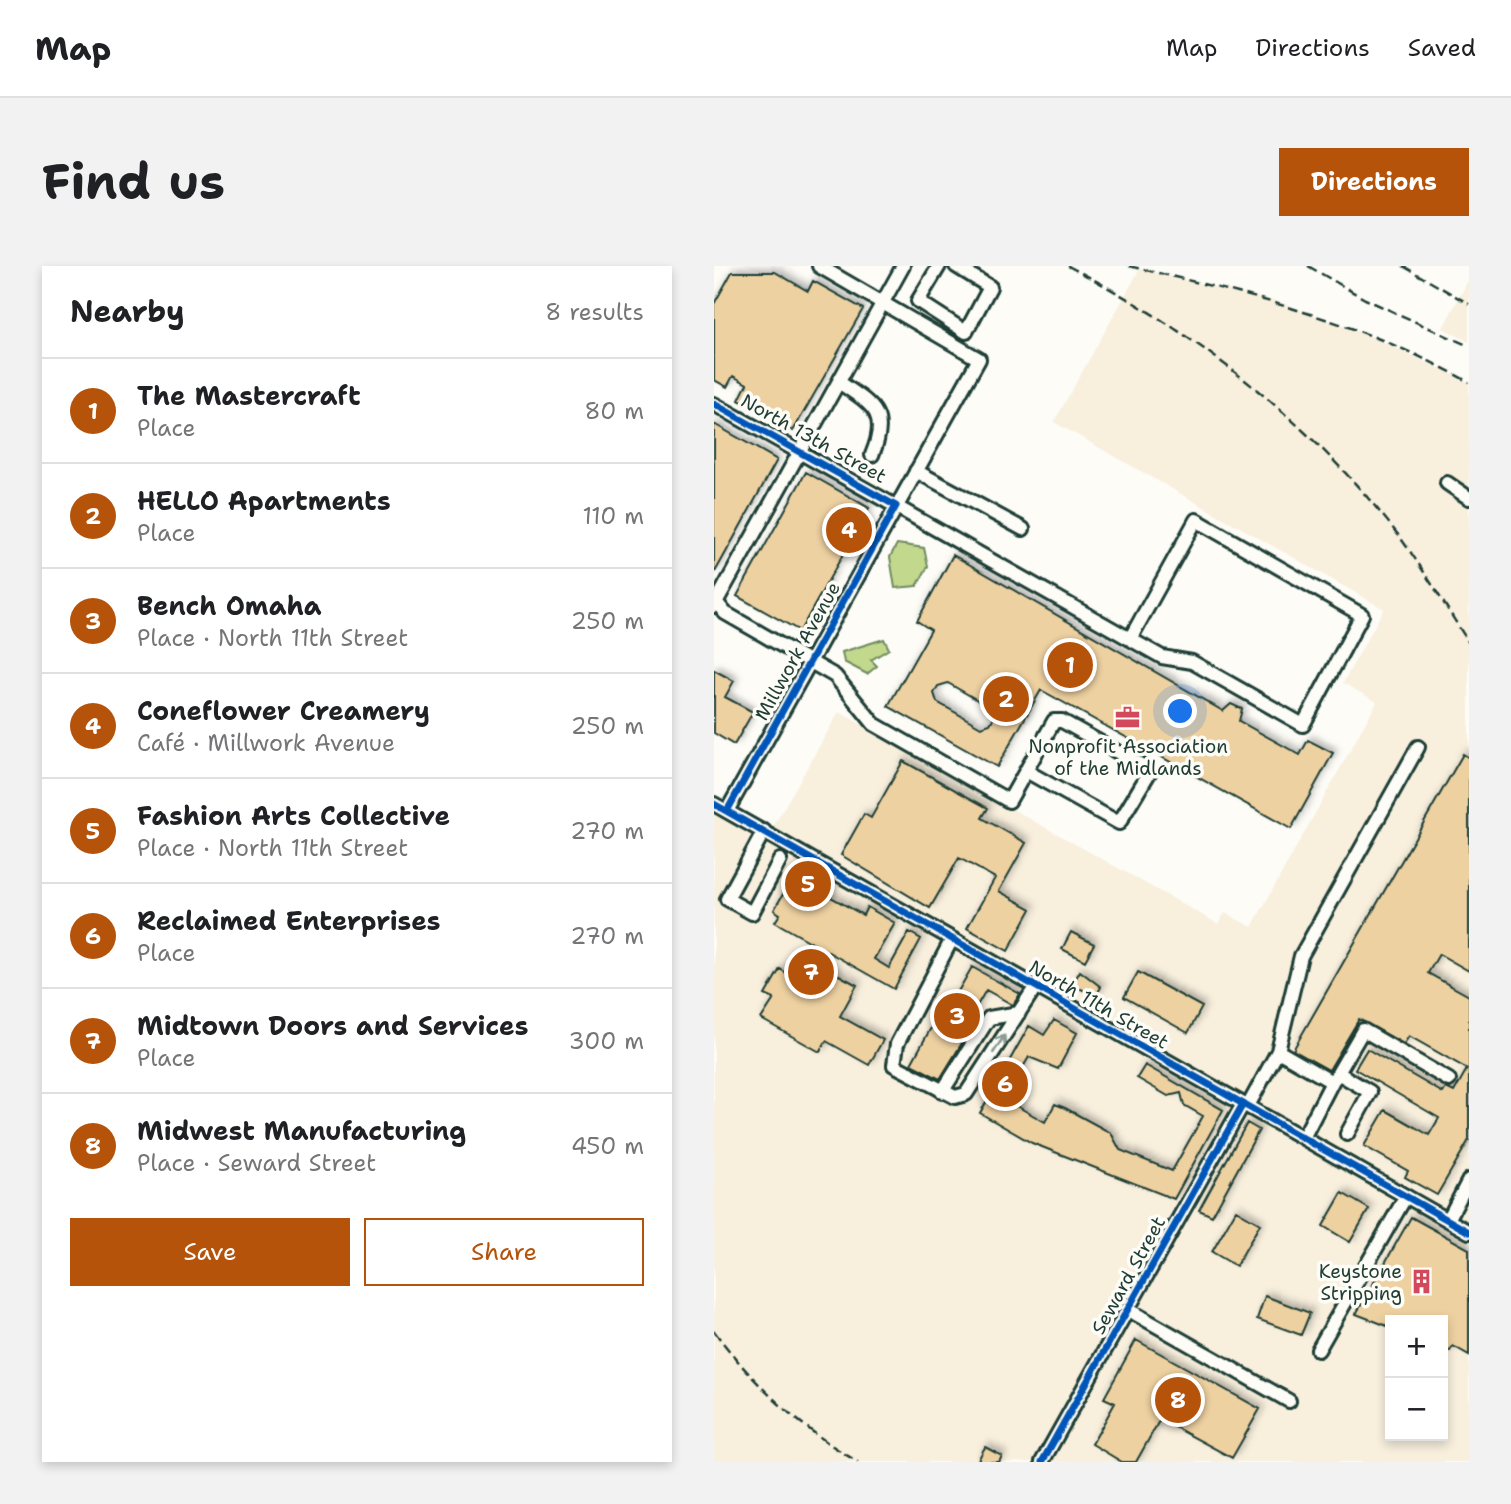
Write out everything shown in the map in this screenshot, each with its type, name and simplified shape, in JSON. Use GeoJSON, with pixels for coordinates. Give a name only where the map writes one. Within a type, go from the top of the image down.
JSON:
{"type":"FeatureCollection","features":[{"type":"Feature","properties":{"kind":"street"},"geometry":{"type":"LineString","coordinates":[[819,266],[884,301]]}},
{"type":"Feature","properties":{"kind":"street"},"geometry":{"type":"LineString","coordinates":[[903,266],[715,602],[724,613],[835,676],[874,724],[1009,801],[1054,721],[1062,721],[1148,769],[1149,773],[1119,822],[1026,771]]}},
{"type":"Feature","properties":{"kind":"street"},"geometry":{"type":"LineString","coordinates":[[939,266],[918,301],[966,332],[990,287],[957,266]]}},
{"type":"Feature","properties":{"kind":"street","name":"Millwork Avenue"},"geometry":{"type":"LineString","coordinates":[[727,811],[979,359],[884,301]]}},
{"type":"Feature","properties":{"kind":"street"},"geometry":{"type":"LineString","coordinates":[[838,382],[873,405],[880,421],[880,436],[872,455]]}},
{"type":"Feature","properties":{"kind":"street","name":"North 13th Street"},"geometry":{"type":"LineString","coordinates":[[714,404],[896,506],[1130,639],[1162,657],[1192,662],[1303,725],[1362,615],[1196,520],[1130,639]]}},
{"type":"Feature","properties":{"kind":"street"},"geometry":{"type":"LineString","coordinates":[[916,471],[1023,529]]}},
{"type":"Feature","properties":{"kind":"street"},"geometry":{"type":"LineString","coordinates":[[1447,483],[1469,498]]}},
{"type":"Feature","properties":{"kind":"street","name":"Seward Street"},"geometry":{"type":"LineString","coordinates":[[1042,1462],[1127,1309],[1278,1051],[1301,956],[1418,747]]}},
{"type":"Feature","properties":{"kind":"street","name":"North 11th Street"},"geometry":{"type":"LineString","coordinates":[[714,804],[1469,1232]]}},
{"type":"Feature","properties":{"kind":"street"},"geometry":{"type":"LineString","coordinates":[[764,831],[727,899],[752,913],[780,860]]}},
{"type":"Feature","properties":{"kind":"street"},"geometry":{"type":"LineString","coordinates":[[953,939],[897,1044],[894,1065],[942,1092],[955,1097],[966,1094],[1037,986]]}},
{"type":"Feature","properties":{"kind":"street"},"geometry":{"type":"LineString","coordinates":[[942,1092],[989,1018],[1018,1013]]}},
{"type":"Feature","properties":{"kind":"street"},"geometry":{"type":"LineString","coordinates":[[1303,1138],[1363,1030],[1449,1080]]}},
{"type":"Feature","properties":{"kind":"street"},"geometry":{"type":"LineString","coordinates":[[1278,1051],[1370,1092],[1347,1134]]}},
{"type":"Feature","properties":{"kind":"street"},"geometry":{"type":"LineString","coordinates":[[1448,1220],[1469,1180]]}},
{"type":"Feature","properties":{"kind":"street"},"geometry":{"type":"LineString","coordinates":[[1318,1350],[1406,1196]]}},
{"type":"Feature","properties":{"kind":"street"},"geometry":{"type":"LineString","coordinates":[[1127,1309],[1289,1401]]}},
{"type":"Feature","properties":{"kind":"shaded area"},"geometry":{"type":"Polygon","coordinates":[[[1140,269],[1282,303],[1373,337],[1469,382],[1469,1462],[714,1462],[714,804],[769,834],[839,712],[1218,924],[1225,913],[1252,927],[1377,702],[1343,683],[1384,609],[1054,422],[1140,269]]]}},
{"type":"Feature","properties":{"kind":"shaded area"},"geometry":{"type":"Polygon","coordinates":[[[1469,279],[1469,342],[1443,328],[1469,279]]]}},
{"type":"Feature","properties":{"kind":"green space"},"geometry":{"type":"Polygon","coordinates":[[[897,544],[924,548],[928,566],[917,586],[895,588],[890,557],[897,544]]]}},
{"type":"Feature","properties":{"kind":"green space"},"geometry":{"type":"Polygon","coordinates":[[[884,639],[889,649],[871,660],[877,666],[867,674],[844,662],[842,652],[884,639]]]}},
{"type":"Feature","properties":{"kind":"building"},"geometry":{"type":"Polygon","coordinates":[[[732,272],[775,272],[808,291],[813,281],[863,309],[793,431],[739,400],[747,384],[733,376],[727,387],[714,380],[714,304],[732,272]]]}},
{"type":"Feature","properties":{"kind":"building"},"geometry":{"type":"Polygon","coordinates":[[[714,424],[777,460],[714,574],[714,424]]]}},
{"type":"Feature","properties":{"kind":"building"},"geometry":{"type":"Polygon","coordinates":[[[806,472],[869,508],[800,631],[737,596],[806,472]]]}},
{"type":"Feature","properties":{"kind":"building"},"geometry":{"type":"Polygon","coordinates":[[[953,555],[1223,711],[1231,704],[1242,709],[1239,721],[1300,755],[1308,740],[1333,753],[1291,829],[1041,690],[997,767],[888,706],[931,630],[917,621],[953,555]],[[948,683],[938,686],[934,693],[937,702],[981,727],[990,724],[994,717],[991,708],[948,683]]]}},
{"type":"Feature","properties":{"kind":"building"},"geometry":{"type":"Polygon","coordinates":[[[714,670],[734,681],[725,697],[753,712],[734,745],[714,733],[714,670]]]}},
{"type":"Feature","properties":{"kind":"building"},"geometry":{"type":"Polygon","coordinates":[[[1463,754],[1469,758],[1469,971],[1439,954],[1428,973],[1469,996],[1469,1140],[1437,1195],[1405,1177],[1408,1171],[1364,1146],[1385,1110],[1429,1135],[1439,1118],[1355,1069],[1367,1049],[1443,1093],[1446,1088],[1454,1092],[1467,1069],[1409,1036],[1404,1044],[1359,1019],[1329,1070],[1293,1050],[1463,754]]]}},
{"type":"Feature","properties":{"kind":"building"},"geometry":{"type":"Polygon","coordinates":[[[903,761],[988,808],[982,818],[1026,843],[999,891],[1031,909],[1008,951],[967,928],[995,878],[959,858],[930,908],[841,855],[864,814],[871,818],[903,761]]]}},
{"type":"Feature","properties":{"kind":"building"},"geometry":{"type":"Polygon","coordinates":[[[798,868],[828,885],[824,893],[863,915],[867,907],[895,923],[874,959],[889,968],[909,932],[921,939],[894,989],[775,922],[780,914],[774,910],[798,868]]]}},
{"type":"Feature","properties":{"kind":"building"},"geometry":{"type":"Polygon","coordinates":[[[1071,932],[1094,944],[1085,961],[1062,949],[1071,932]]]}},
{"type":"Feature","properties":{"kind":"building"},"geometry":{"type":"Polygon","coordinates":[[[799,953],[857,985],[840,1016],[883,1040],[869,1065],[826,1041],[820,1052],[761,1019],[774,999],[765,995],[780,969],[788,974],[799,953]]]}},
{"type":"Feature","properties":{"kind":"building"},"geometry":{"type":"Polygon","coordinates":[[[972,967],[1020,994],[1013,1005],[986,990],[957,1040],[962,1043],[940,1079],[911,1064],[932,1026],[937,1028],[972,967]]]}},
{"type":"Feature","properties":{"kind":"building"},"geometry":{"type":"Polygon","coordinates":[[[1080,971],[1101,987],[1096,996],[1072,985],[1080,971]]]}},
{"type":"Feature","properties":{"kind":"building"},"geometry":{"type":"Polygon","coordinates":[[[1138,972],[1202,1007],[1188,1033],[1124,997],[1138,972]]]}},
{"type":"Feature","properties":{"kind":"building"},"geometry":{"type":"Polygon","coordinates":[[[1054,1020],[1077,1033],[1058,1069],[1029,1057],[1004,1099],[1045,1122],[1055,1104],[1111,1133],[1120,1150],[1172,1171],[1203,1116],[1184,1105],[1181,1093],[1168,1096],[1137,1078],[1145,1065],[1223,1110],[1174,1199],[1032,1143],[980,1113],[1029,1026],[1044,1035],[1054,1020]]]}},
{"type":"Feature","properties":{"kind":"building"},"geometry":{"type":"Polygon","coordinates":[[[1247,1123],[1259,1130],[1212,1216],[1199,1210],[1247,1123]]]}},
{"type":"Feature","properties":{"kind":"building"},"geometry":{"type":"Polygon","coordinates":[[[1342,1193],[1369,1209],[1350,1242],[1323,1226],[1342,1193]]]}},
{"type":"Feature","properties":{"kind":"building"},"geometry":{"type":"Polygon","coordinates":[[[1236,1210],[1260,1224],[1236,1266],[1212,1252],[1236,1210]]]}},
{"type":"Feature","properties":{"kind":"building","name":"Keystone Stripping"},"geometry":{"type":"Polygon","coordinates":[[[1411,1217],[1469,1249],[1469,1355],[1453,1346],[1448,1350],[1448,1315],[1385,1315],[1385,1325],[1356,1314],[1411,1217]]]}},
{"type":"Feature","properties":{"kind":"building"},"geometry":{"type":"Polygon","coordinates":[[[1265,1296],[1310,1313],[1301,1335],[1257,1319],[1265,1296]]]}},
{"type":"Feature","properties":{"kind":"building"},"geometry":{"type":"Polygon","coordinates":[[[1136,1340],[1260,1409],[1232,1458],[1160,1419],[1136,1462],[1122,1462],[1092,1444],[1115,1403],[1104,1398],[1136,1340]]]}},
{"type":"Feature","properties":{"kind":"building"},"geometry":{"type":"Polygon","coordinates":[[[985,1447],[1002,1456],[999,1462],[977,1462],[985,1447]]]}},
{"type":"Feature","properties":{"kind":"railway"},"geometry":{"type":"LineString","coordinates":[[1068,266],[1115,292],[1206,350],[1290,418],[1365,495],[1399,536],[1469,643]]}},
{"type":"Feature","properties":{"kind":"railway"},"geometry":{"type":"LineString","coordinates":[[1129,266],[1260,299],[1345,326],[1427,360],[1469,382]]}},
{"type":"Feature","properties":{"kind":"railway"},"geometry":{"type":"LineString","coordinates":[[1308,266],[1365,299],[1469,346]]}},
{"type":"Feature","properties":{"kind":"railway"},"geometry":{"type":"LineString","coordinates":[[1403,266],[1469,304]]}},
{"type":"Feature","properties":{"kind":"railway"},"geometry":{"type":"LineString","coordinates":[[714,1331],[745,1369],[779,1404],[817,1435],[858,1462]]}},
{"type":"Feature","properties":{"kind":"cycle path"},"geometry":{"type":"LineString","coordinates":[[714,404],[896,506],[727,811]]}},
{"type":"Feature","properties":{"kind":"cycle path"},"geometry":{"type":"LineString","coordinates":[[714,804],[1469,1232]]}},
{"type":"Feature","properties":{"kind":"cycle path"},"geometry":{"type":"LineString","coordinates":[[1042,1462],[1243,1104]]}},
{"type":"Feature","properties":{"kind":"place","name":"Coneflower Creamery"},"geometry":{"type":"Point","coordinates":[849,530]}},
{"type":"Feature","properties":{"kind":"place","name":"The Mastercraft"},"geometry":{"type":"Point","coordinates":[1070,665]}},
{"type":"Feature","properties":{"kind":"place","name":"HELLO Apartments"},"geometry":{"type":"Point","coordinates":[1006,699]}},
{"type":"Feature","properties":{"kind":"place","name":"Nonprofit Association of the Midlands"},"geometry":{"type":"Point","coordinates":[1128,718]}},
{"type":"Feature","properties":{"kind":"place","name":"Fashion Arts Collective"},"geometry":{"type":"Point","coordinates":[808,884]}},
{"type":"Feature","properties":{"kind":"place","name":"Midtown Doors and Services"},"geometry":{"type":"Point","coordinates":[811,972]}},
{"type":"Feature","properties":{"kind":"place","name":"Bench Omaha"},"geometry":{"type":"Point","coordinates":[957,1016]}},
{"type":"Feature","properties":{"kind":"place","name":"Reclaimed Enterprises"},"geometry":{"type":"Point","coordinates":[1005,1084]}},
{"type":"Feature","properties":{"kind":"place","name":"Keystone Stripping"},"geometry":{"type":"Point","coordinates":[1422,1282]}},
{"type":"Feature","properties":{"kind":"place","name":"Midwest Manufacturing"},"geometry":{"type":"Point","coordinates":[1178,1400]}}]}
